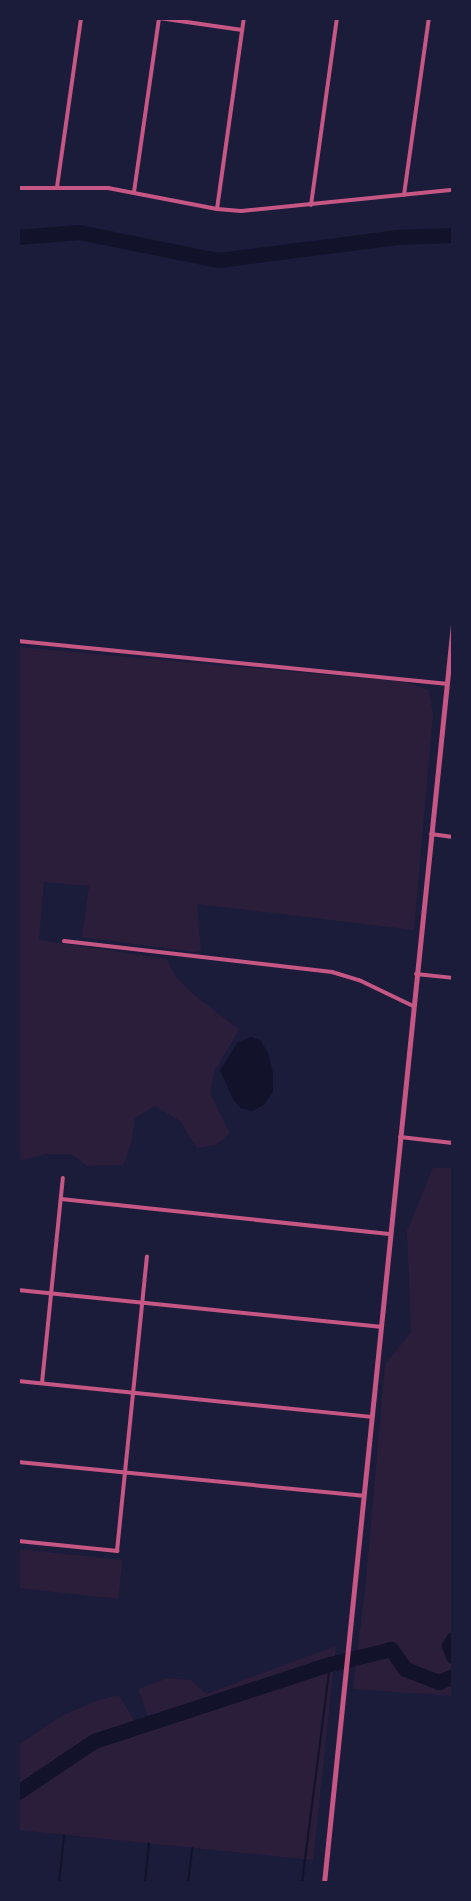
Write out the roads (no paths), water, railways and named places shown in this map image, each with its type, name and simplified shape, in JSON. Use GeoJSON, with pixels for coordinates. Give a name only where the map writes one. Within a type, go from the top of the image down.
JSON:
{"type":"FeatureCollection","features":[{"type":"Feature","properties":{"kind":"street"},"geometry":{"type":"LineString","coordinates":[[57,187],[81,18]]}},
{"type":"Feature","properties":{"kind":"street"},"geometry":{"type":"LineString","coordinates":[[134,192],[159,18],[242,30]]}},
{"type":"Feature","properties":{"kind":"street"},"geometry":{"type":"LineString","coordinates":[[218,209],[244,18]]}},
{"type":"Feature","properties":{"kind":"street"},"geometry":{"type":"LineString","coordinates":[[311,205],[337,18]]}},
{"type":"Feature","properties":{"kind":"street"},"geometry":{"type":"LineString","coordinates":[[404,195],[429,18]]}},
{"type":"Feature","properties":{"kind":"street"},"geometry":{"type":"LineString","coordinates":[[18,188],[108,188],[218,209],[241,211],[453,190]]}},
{"type":"Feature","properties":{"kind":"street"},"geometry":{"type":"LineString","coordinates":[[324,1883],[430,834],[450,684],[453,623]]}},
{"type":"Feature","properties":{"kind":"street"},"geometry":{"type":"LineString","coordinates":[[18,641],[450,684]]}},
{"type":"Feature","properties":{"kind":"street"},"geometry":{"type":"LineString","coordinates":[[430,834],[453,837]]}},
{"type":"Feature","properties":{"kind":"street"},"geometry":{"type":"LineString","coordinates":[[64,941],[332,972],[359,980],[413,1006]]}},
{"type":"Feature","properties":{"kind":"street"},"geometry":{"type":"LineString","coordinates":[[416,974],[453,978]]}},
{"type":"Feature","properties":{"kind":"street"},"geometry":{"type":"LineString","coordinates":[[399,1137],[453,1143]]}},
{"type":"Feature","properties":{"kind":"street"},"geometry":{"type":"LineString","coordinates":[[42,1383],[63,1178]]}},
{"type":"Feature","properties":{"kind":"street"},"geometry":{"type":"LineString","coordinates":[[61,1199],[389,1234]]}},
{"type":"Feature","properties":{"kind":"street"},"geometry":{"type":"LineString","coordinates":[[18,1541],[117,1551],[147,1257]]}},
{"type":"Feature","properties":{"kind":"street"},"geometry":{"type":"LineString","coordinates":[[18,1290],[380,1328]]}},
{"type":"Feature","properties":{"kind":"street"},"geometry":{"type":"LineString","coordinates":[[18,1381],[371,1417]]}},
{"type":"Feature","properties":{"kind":"street"},"geometry":{"type":"LineString","coordinates":[[18,1462],[363,1496]]}},
{"type":"Feature","properties":{"kind":"waterway"},"geometry":{"type":"LineString","coordinates":[[18,237],[79,232],[218,260],[397,237],[453,235]]}},
{"type":"Feature","properties":{"kind":"waterway"},"geometry":{"type":"LineString","coordinates":[[453,1639],[449,1646],[453,1656]]}},
{"type":"Feature","properties":{"kind":"waterway"},"geometry":{"type":"LineString","coordinates":[[18,1792],[94,1741],[330,1664],[391,1649],[405,1669],[439,1682],[453,1676]]}},
{"type":"Feature","properties":{"kind":"waterway"},"geometry":{"type":"LineString","coordinates":[[302,1883],[330,1664]]}},
{"type":"Feature","properties":{"kind":"waterway"},"geometry":{"type":"LineString","coordinates":[[59,1883],[64,1835]]}},
{"type":"Feature","properties":{"kind":"waterway"},"geometry":{"type":"LineString","coordinates":[[145,1883],[149,1843]]}},
{"type":"Feature","properties":{"kind":"waterway"},"geometry":{"type":"LineString","coordinates":[[188,1883],[192,1848]]}}]}
